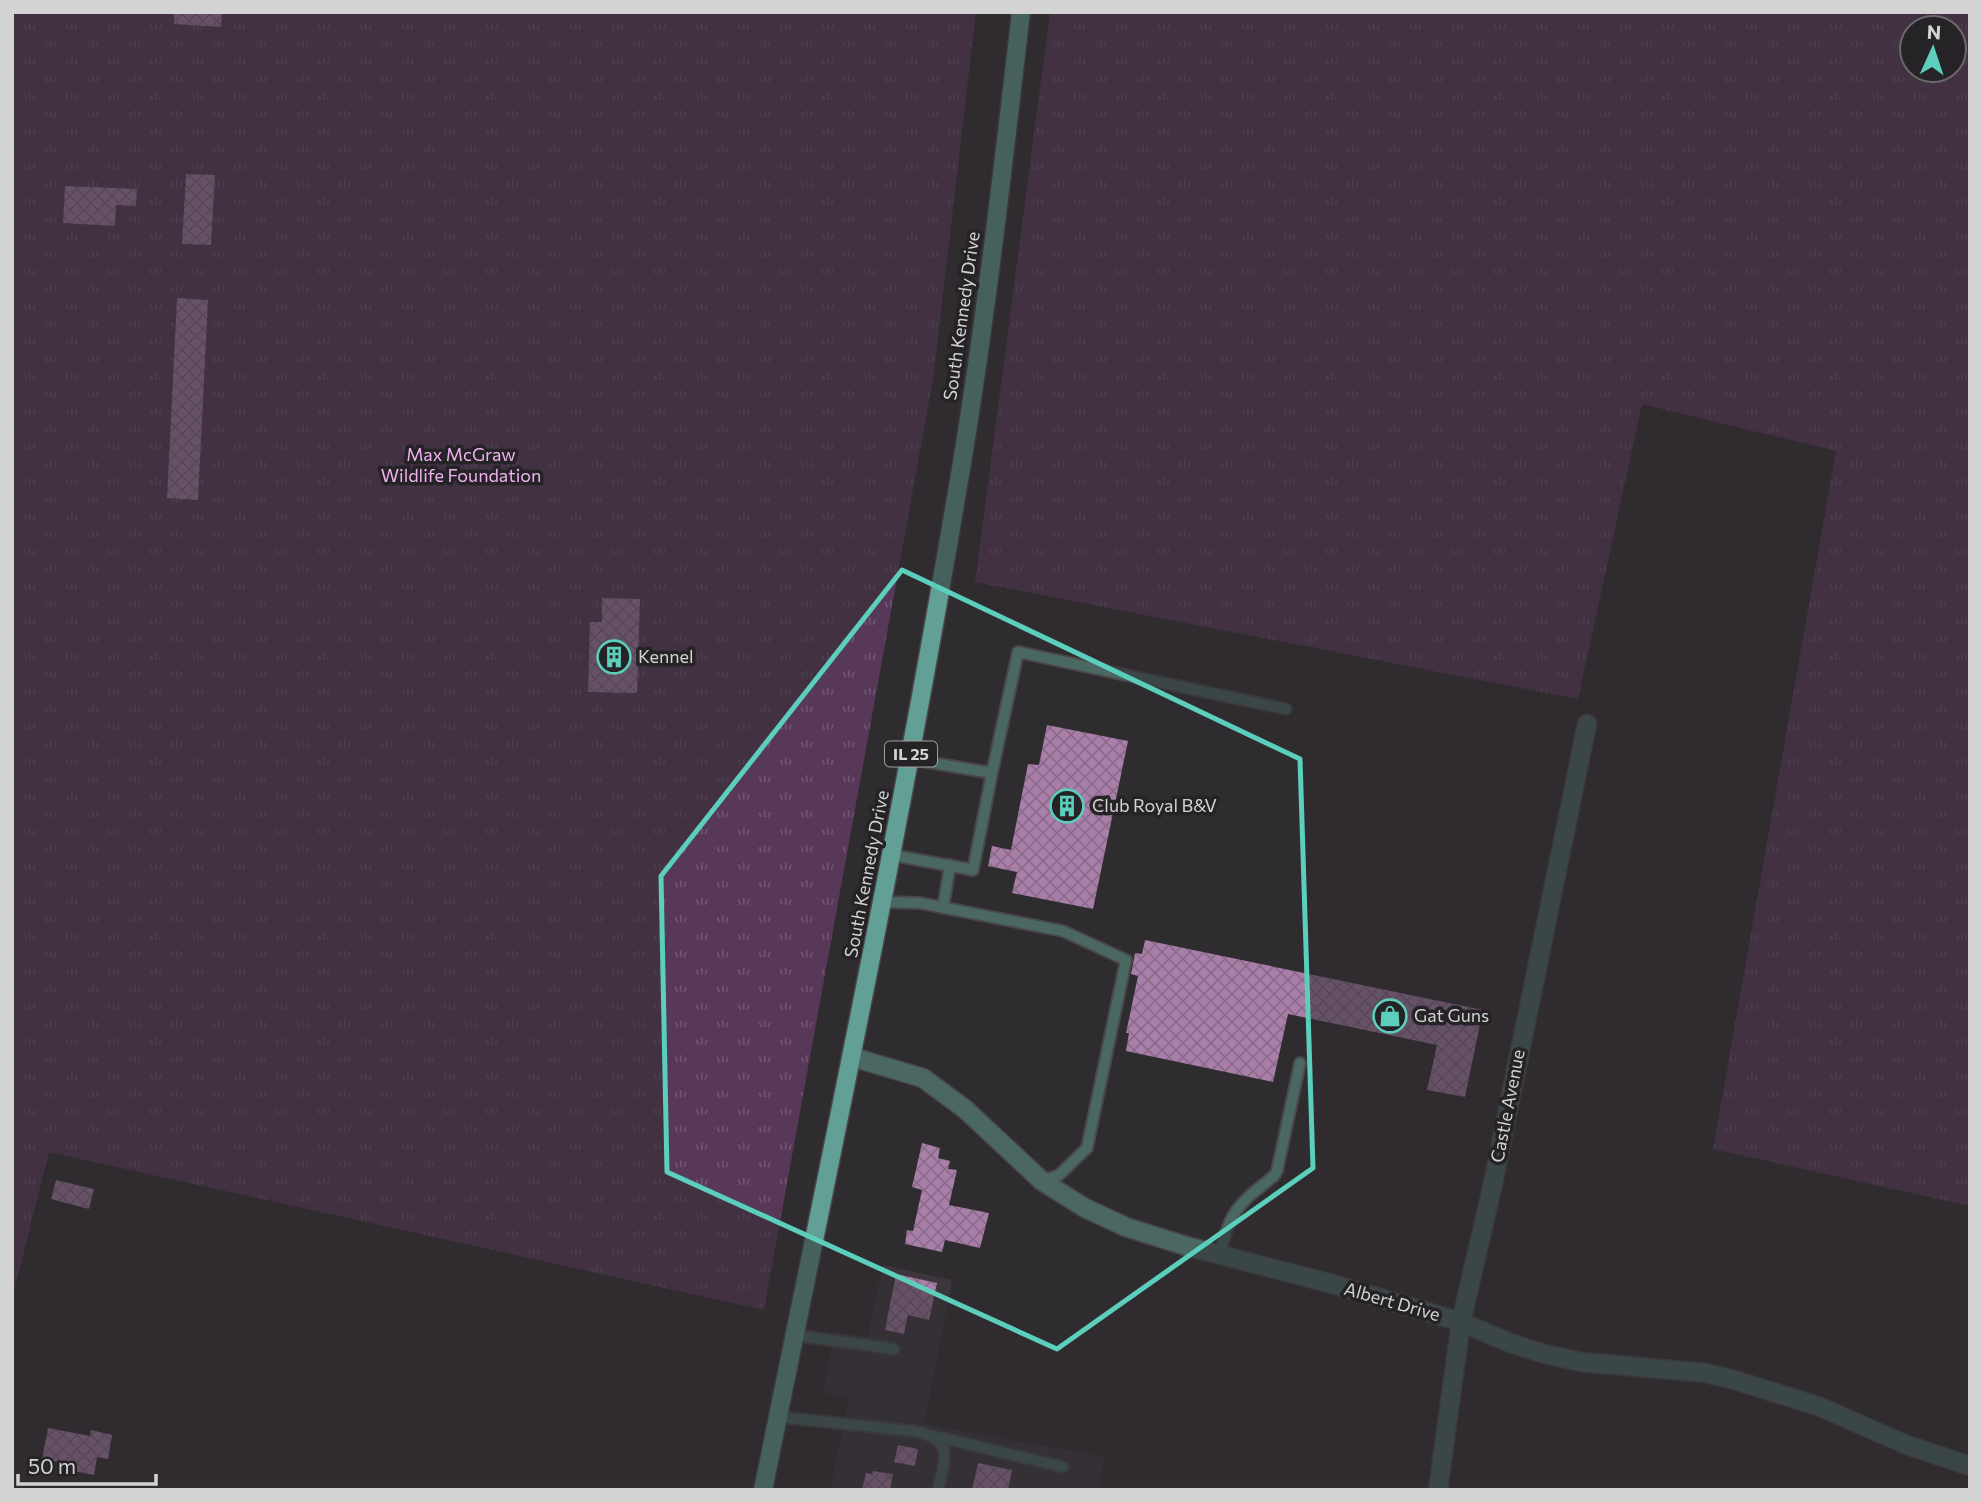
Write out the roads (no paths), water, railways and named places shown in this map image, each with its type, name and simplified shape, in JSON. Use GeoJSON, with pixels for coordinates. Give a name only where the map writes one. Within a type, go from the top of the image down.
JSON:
{"type":"FeatureCollection","features":[{"type":"Feature","properties":{"kind":"main road","name":"South Kennedy Drive"},"geometry":{"type":"LineString","coordinates":[[763,1490],[883,902],[957,495],[989,282],[1021,12]]}},
{"type":"Feature","properties":{"kind":"street","name":"Castle Avenue"},"geometry":{"type":"LineString","coordinates":[[1438,1490],[1461,1322],[1492,1188],[1587,724]]}},
{"type":"Feature","properties":{"kind":"street","name":"Albert Drive"},"geometry":{"type":"LineString","coordinates":[[852,1057],[923,1078],[965,1109],[1042,1181],[1105,1219],[1155,1237],[1329,1283],[1461,1322],[1510,1343],[1581,1362],[1706,1373],[1731,1379],[1818,1406],[1907,1445],[1970,1466]]}},
{"type":"Feature","properties":{"kind":"lane"},"geometry":{"type":"LineString","coordinates":[[892,855],[973,870],[1018,652],[1286,709]]}},
{"type":"Feature","properties":{"kind":"lane"},"geometry":{"type":"LineString","coordinates":[[910,759],[992,773]]}},
{"type":"Feature","properties":{"kind":"lane"},"geometry":{"type":"LineString","coordinates":[[943,908],[950,865]]}},
{"type":"Feature","properties":{"kind":"lane"},"geometry":{"type":"LineString","coordinates":[[883,902],[920,903],[1063,931],[1126,960],[1087,1148],[1059,1175],[1042,1181]]}},
{"type":"Feature","properties":{"kind":"lane"},"geometry":{"type":"LineString","coordinates":[[1220,1255],[1228,1224],[1237,1208],[1277,1171],[1300,1063]]}},
{"type":"Feature","properties":{"kind":"lane"},"geometry":{"type":"LineString","coordinates":[[794,1335],[894,1349]]}},
{"type":"Feature","properties":{"kind":"lane"},"geometry":{"type":"LineString","coordinates":[[778,1417],[921,1433],[1063,1467]]}},
{"type":"Feature","properties":{"kind":"lane"},"geometry":{"type":"LineString","coordinates":[[921,1433],[936,1439],[946,1453],[938,1490]]}},
{"type":"Feature","properties":{"kind":"place","name":"Kennel"},"geometry":{"type":"Point","coordinates":[614,657]}},
{"type":"Feature","properties":{"kind":"place","name":"Club Royal B&V"},"geometry":{"type":"Point","coordinates":[1067,806]}},
{"type":"Feature","properties":{"kind":"place","name":"Gat Guns"},"geometry":{"type":"Point","coordinates":[1390,1016]}},
{"type":"Feature","properties":{"kind":"park label","name":"Max McGraw Wildlife Foundation"},"geometry":{"type":"Point","coordinates":[461,465]}}]}
